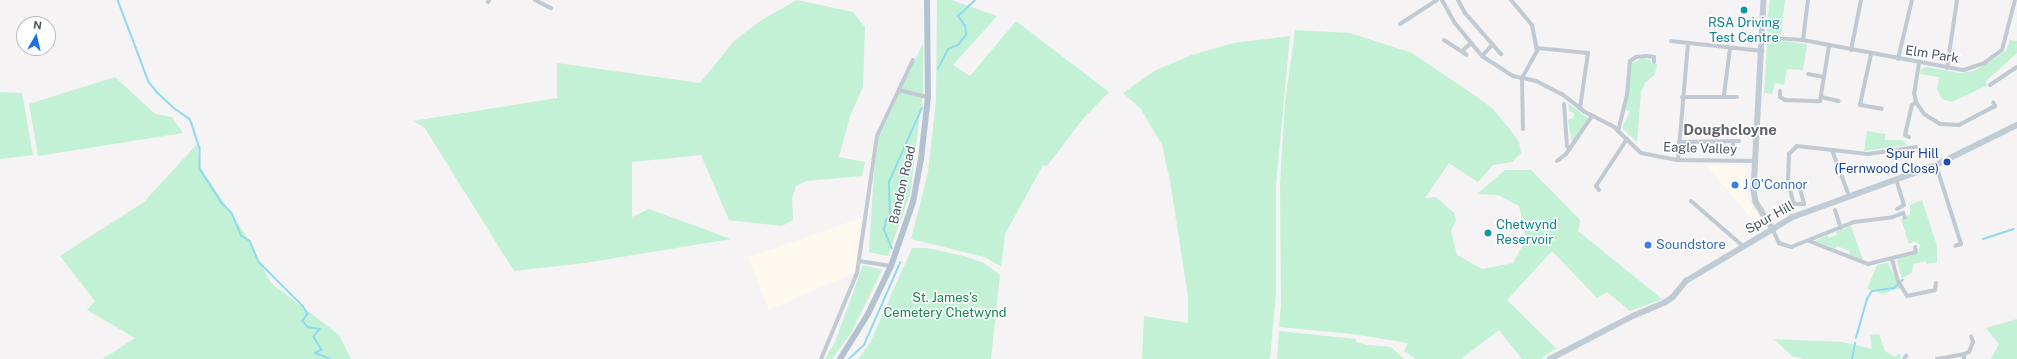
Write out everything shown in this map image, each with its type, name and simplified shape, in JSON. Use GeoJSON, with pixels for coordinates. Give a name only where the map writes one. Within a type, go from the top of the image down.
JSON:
{"type":"FeatureCollection","features":[{"type":"Feature","properties":{"kind":"main road","name":"Bandon Road"},"geometry":{"type":"LineString","coordinates":[[840,359],[868,314],[891,266],[917,183],[928,96],[927,0]]}},
{"type":"Feature","properties":{"kind":"street"},"geometry":{"type":"LineString","coordinates":[[535,0],[551,8]]}},
{"type":"Feature","properties":{"kind":"street"},"geometry":{"type":"LineString","coordinates":[[1400,24],[1437,0]]}},
{"type":"Feature","properties":{"kind":"street","name":"Eagle Valley"},"geometry":{"type":"LineString","coordinates":[[1442,0],[1471,43],[1482,56],[1511,75],[1548,87],[1618,131],[1641,154],[1678,160],[1754,161]]}},
{"type":"Feature","properties":{"kind":"street"},"geometry":{"type":"LineString","coordinates":[[1458,0],[1465,13],[1500,54]]}},
{"type":"Feature","properties":{"kind":"street"},"geometry":{"type":"LineString","coordinates":[[1511,0],[1532,25],[1537,48],[1536,54],[1522,78],[1524,129]]}},
{"type":"Feature","properties":{"kind":"street"},"geometry":{"type":"LineString","coordinates":[[1764,0],[1754,161],[1755,197],[1772,228],[1775,237],[1784,247],[1809,241],[1854,222],[1903,213],[1905,218]]}},
{"type":"Feature","properties":{"kind":"street"},"geometry":{"type":"LineString","coordinates":[[1803,40],[1808,0]]}},
{"type":"Feature","properties":{"kind":"street"},"geometry":{"type":"LineString","coordinates":[[1851,50],[1861,0]]}},
{"type":"Feature","properties":{"kind":"street"},"geometry":{"type":"LineString","coordinates":[[1898,59],[1912,0]]}},
{"type":"Feature","properties":{"kind":"street"},"geometry":{"type":"LineString","coordinates":[[1947,68],[1957,0]]}},
{"type":"Feature","properties":{"kind":"street","name":"Elm Park"},"geometry":{"type":"LineString","coordinates":[[1762,37],[1803,40],[1919,63],[1964,70],[1976,67],[1998,54],[2005,42],[2015,0]]}},
{"type":"Feature","properties":{"kind":"street"},"geometry":{"type":"LineString","coordinates":[[1444,40],[1467,55]]}},
{"type":"Feature","properties":{"kind":"street"},"geometry":{"type":"LineString","coordinates":[[1671,41],[1762,51]]}},
{"type":"Feature","properties":{"kind":"street"},"geometry":{"type":"LineString","coordinates":[[1462,51],[1471,43]]}},
{"type":"Feature","properties":{"kind":"street"},"geometry":{"type":"LineString","coordinates":[[1678,160],[1682,97],[1688,43]]}},
{"type":"Feature","properties":{"kind":"street"},"geometry":{"type":"LineString","coordinates":[[1482,56],[1492,45]]}},
{"type":"Feature","properties":{"kind":"street"},"geometry":{"type":"LineString","coordinates":[[1780,91],[1780,97],[1785,100],[1815,103],[1820,101],[1829,46]]}},
{"type":"Feature","properties":{"kind":"street"},"geometry":{"type":"LineString","coordinates":[[1537,48],[1588,53],[1580,108]]}},
{"type":"Feature","properties":{"kind":"street"},"geometry":{"type":"LineString","coordinates":[[1724,95],[1730,48]]}},
{"type":"Feature","properties":{"kind":"street"},"geometry":{"type":"LineString","coordinates":[[1871,54],[1860,105],[1882,109]]}},
{"type":"Feature","properties":{"kind":"street"},"geometry":{"type":"LineString","coordinates":[[1618,131],[1627,95],[1630,61],[1636,57],[1646,56],[1654,57],[1654,62]]}},
{"type":"Feature","properties":{"kind":"street"},"geometry":{"type":"LineString","coordinates":[[821,359],[847,300],[859,261],[874,146],[881,125],[913,60]]}},
{"type":"Feature","properties":{"kind":"street"},"geometry":{"type":"LineString","coordinates":[[1919,63],[1914,93],[1916,102],[1932,120],[1950,126],[1959,125],[1995,106],[1993,102]]}},
{"type":"Feature","properties":{"kind":"street"},"geometry":{"type":"LineString","coordinates":[[1990,85],[2017,67]]}},
{"type":"Feature","properties":{"kind":"street"},"geometry":{"type":"LineString","coordinates":[[1808,74],[1824,77]]}},
{"type":"Feature","properties":{"kind":"street"},"geometry":{"type":"LineString","coordinates":[[899,90],[928,96]]}},
{"type":"Feature","properties":{"kind":"street"},"geometry":{"type":"LineString","coordinates":[[1682,97],[1724,95],[1737,97]]}},
{"type":"Feature","properties":{"kind":"street"},"geometry":{"type":"LineString","coordinates":[[1821,97],[1840,101]]}},
{"type":"Feature","properties":{"kind":"street"},"geometry":{"type":"LineString","coordinates":[[1909,137],[1905,135],[1912,105],[1916,102]]}},
{"type":"Feature","properties":{"kind":"street"},"geometry":{"type":"LineString","coordinates":[[1564,104],[1567,146],[1570,149]]}},
{"type":"Feature","properties":{"kind":"street"},"geometry":{"type":"LineString","coordinates":[[1556,161],[1570,149],[1592,116]]}},
{"type":"Feature","properties":{"kind":"street","name":"Spur Hill"},"geometry":{"type":"LineString","coordinates":[[1550,359],[1673,298],[1680,287],[1772,228],[1820,205],[1936,165],[2017,125]]}},
{"type":"Feature","properties":{"kind":"street"},"geometry":{"type":"LineString","coordinates":[[1599,190],[1596,186],[1627,140]]}},
{"type":"Feature","properties":{"kind":"street"},"geometry":{"type":"LineString","coordinates":[[1732,149],[1733,141]]}},
{"type":"Feature","properties":{"kind":"street"},"geometry":{"type":"LineString","coordinates":[[1679,142],[1739,141]]}},
{"type":"Feature","properties":{"kind":"street"},"geometry":{"type":"LineString","coordinates":[[1789,186],[1799,185],[1804,204],[1794,204],[1789,186],[1789,158],[1792,149],[1802,146],[1875,154],[1917,147]]}},
{"type":"Feature","properties":{"kind":"street"},"geometry":{"type":"LineString","coordinates":[[1832,150],[1849,196]]}},
{"type":"Feature","properties":{"kind":"street"},"geometry":{"type":"LineString","coordinates":[[1936,165],[1961,244],[1955,246]]}},
{"type":"Feature","properties":{"kind":"street"},"geometry":{"type":"LineString","coordinates":[[1896,179],[1904,205],[1896,209]]}},
{"type":"Feature","properties":{"kind":"street"},"geometry":{"type":"LineString","coordinates":[[1692,201],[1743,246]]}},
{"type":"Feature","properties":{"kind":"street"},"geometry":{"type":"LineString","coordinates":[[1835,210],[1842,228]]}},
{"type":"Feature","properties":{"kind":"street"},"geometry":{"type":"LineString","coordinates":[[1809,241],[1866,264],[1892,259],[1916,252],[1915,247]]}},
{"type":"Feature","properties":{"kind":"street"},"geometry":{"type":"LineString","coordinates":[[1892,259],[1898,281],[1907,296],[1911,297],[1935,290],[1936,283]]}},
{"type":"Feature","properties":{"kind":"street"},"geometry":{"type":"LineString","coordinates":[[859,261],[891,266]]}},
{"type":"Feature","properties":{"kind":"street"},"geometry":{"type":"LineString","coordinates":[[1937,359],[1964,357],[1969,352],[1973,342],[1971,336]]}},
{"type":"Feature","properties":{"kind":"shaded area"},"geometry":{"type":"Polygon","coordinates":[[[1706,165],[1743,165],[1748,168],[1748,198],[1761,221],[1760,229],[1706,165]]]}},
{"type":"Feature","properties":{"kind":"shaded area"},"geometry":{"type":"Polygon","coordinates":[[[861,218],[856,272],[769,310],[748,257],[861,218]]]}},
{"type":"Feature","properties":{"kind":"green space"},"geometry":{"type":"Polygon","coordinates":[[[797,0],[853,12],[865,27],[863,87],[850,116],[839,157],[865,162],[862,176],[806,181],[796,186],[792,198],[793,220],[782,226],[729,220],[701,155],[632,162],[632,217],[649,209],[731,239],[585,263],[514,271],[424,127],[413,121],[557,98],[557,63],[700,83],[734,41],[760,21],[797,0]]]}},
{"type":"Feature","properties":{"kind":"green space"},"geometry":{"type":"Polygon","coordinates":[[[937,0],[952,0],[997,16],[953,65],[970,76],[1016,21],[1109,92],[1082,120],[1047,166],[1043,165],[1005,234],[1001,266],[984,257],[911,239],[928,172],[936,101],[937,0]]]}},
{"type":"Feature","properties":{"kind":"green space"},"geometry":{"type":"Polygon","coordinates":[[[1770,0],[1785,0],[1781,34],[1768,33],[1766,29],[1770,0]]]}},
{"type":"Feature","properties":{"kind":"green space"},"geometry":{"type":"Polygon","coordinates":[[[1295,30],[1350,33],[1412,53],[1492,108],[1509,128],[1519,142],[1521,153],[1512,162],[1493,165],[1478,182],[1449,163],[1425,198],[1436,197],[1454,213],[1456,220],[1451,231],[1457,255],[1482,269],[1513,263],[1526,239],[1519,206],[1498,195],[1477,194],[1505,170],[1531,170],[1580,220],[1578,231],[1662,299],[1630,311],[1607,292],[1597,298],[1552,251],[1507,300],[1556,348],[1541,359],[1522,359],[1499,330],[1461,359],[1416,359],[1404,351],[1408,343],[1352,334],[1279,327],[1281,305],[1280,183],[1285,104],[1295,30]]]}},
{"type":"Feature","properties":{"kind":"green space"},"geometry":{"type":"Polygon","coordinates":[[[1290,36],[1276,184],[1276,292],[1270,359],[1142,359],[1144,316],[1188,323],[1188,296],[1170,181],[1162,145],[1141,109],[1123,93],[1156,70],[1192,55],[1233,43],[1290,36]]]}},
{"type":"Feature","properties":{"kind":"green space"},"geometry":{"type":"Polygon","coordinates":[[[1770,40],[1807,44],[1803,70],[1787,69],[1784,85],[1775,83],[1772,94],[1764,93],[1767,43],[1770,40]]]}},
{"type":"Feature","properties":{"kind":"green space"},"geometry":{"type":"Polygon","coordinates":[[[2010,40],[2017,41],[2017,53],[1985,82],[1988,85],[1952,102],[1942,99],[1937,89],[1939,77],[1920,74],[1921,69],[1927,67],[1960,73],[1974,71],[2006,51],[2010,40]]]}},
{"type":"Feature","properties":{"kind":"green space"},"geometry":{"type":"Polygon","coordinates":[[[923,43],[923,91],[910,194],[888,256],[869,252],[874,172],[879,137],[923,43]]]}},
{"type":"Feature","properties":{"kind":"green space"},"geometry":{"type":"Polygon","coordinates":[[[1643,58],[1650,60],[1651,64],[1657,64],[1655,74],[1645,83],[1641,92],[1637,142],[1622,128],[1630,111],[1626,110],[1632,63],[1643,58]]]}},
{"type":"Feature","properties":{"kind":"green space"},"geometry":{"type":"Polygon","coordinates":[[[115,77],[155,114],[172,117],[183,133],[38,156],[29,104],[115,77]]]}},
{"type":"Feature","properties":{"kind":"green space"},"geometry":{"type":"Polygon","coordinates":[[[0,92],[22,93],[33,155],[0,159],[0,92]]]}},
{"type":"Feature","properties":{"kind":"green space"},"geometry":{"type":"Polygon","coordinates":[[[1568,103],[1588,118],[1572,143],[1568,120],[1574,117],[1574,113],[1569,111],[1568,103]]]}},
{"type":"Feature","properties":{"kind":"green space"},"geometry":{"type":"Polygon","coordinates":[[[1867,131],[1885,134],[1885,140],[1903,140],[1907,145],[1864,151],[1867,131]]]}},
{"type":"Feature","properties":{"kind":"green space"},"geometry":{"type":"Polygon","coordinates":[[[197,144],[200,167],[243,231],[271,283],[339,335],[351,359],[103,359],[135,338],[87,310],[95,301],[60,256],[144,202],[197,144]]]}},
{"type":"Feature","properties":{"kind":"green space"},"geometry":{"type":"Polygon","coordinates":[[[1922,200],[1937,246],[1937,262],[1927,264],[1925,261],[1913,264],[1912,273],[1902,278],[1897,261],[1900,257],[1918,253],[1920,245],[1915,241],[1909,244],[1901,219],[1910,215],[1910,205],[1922,200]]]}},
{"type":"Feature","properties":{"kind":"green space"},"geometry":{"type":"Polygon","coordinates":[[[1851,226],[1863,260],[1849,255],[1850,251],[1837,246],[1836,249],[1815,241],[1828,235],[1829,238],[1837,235],[1836,232],[1851,226]]]}},
{"type":"Feature","properties":{"kind":"green space","name":"St. James's Cemetery Chetwynd"},"geometry":{"type":"Polygon","coordinates":[[[912,248],[927,248],[964,256],[984,263],[1000,275],[991,359],[858,359],[870,343],[912,248]]]}},
{"type":"Feature","properties":{"kind":"green space"},"geometry":{"type":"Polygon","coordinates":[[[1888,263],[1900,288],[1882,294],[1867,289],[1877,265],[1888,263]]]}},
{"type":"Feature","properties":{"kind":"green space"},"geometry":{"type":"Polygon","coordinates":[[[863,265],[882,270],[852,331],[832,359],[825,359],[835,342],[863,265]]]}},
{"type":"Feature","properties":{"kind":"green space"},"geometry":{"type":"Polygon","coordinates":[[[2017,319],[2017,359],[1991,359],[1999,344],[1986,328],[2017,319]]]}},
{"type":"Feature","properties":{"kind":"green space"},"geometry":{"type":"Polygon","coordinates":[[[1279,331],[1356,339],[1356,342],[1368,345],[1391,347],[1404,359],[1277,359],[1279,331]]]}},
{"type":"Feature","properties":{"kind":"green space"},"geometry":{"type":"Polygon","coordinates":[[[1879,334],[1885,351],[1894,357],[1900,353],[1901,359],[1805,359],[1792,356],[1774,339],[1843,342],[1872,349],[1870,335],[1879,334]]]}},
{"type":"Feature","properties":{"kind":"waterway"},"geometry":{"type":"LineString","coordinates":[[118,0],[149,82],[174,108],[190,119],[200,148],[200,169],[222,203],[232,213],[242,236],[250,241],[259,262],[303,306],[308,314],[303,321],[308,327],[320,329],[314,337],[322,350],[316,353],[330,359]]}},
{"type":"Feature","properties":{"kind":"waterway"},"geometry":{"type":"LineString","coordinates":[[938,69],[948,49],[958,45],[966,35],[965,26],[958,16],[975,0]]}},
{"type":"Feature","properties":{"kind":"waterway"},"geometry":{"type":"LineString","coordinates":[[892,249],[884,230],[886,220],[890,216],[889,182],[922,108]]}},
{"type":"Feature","properties":{"kind":"waterway"},"geometry":{"type":"LineString","coordinates":[[1983,239],[2013,229]]}},
{"type":"Feature","properties":{"kind":"waterway"},"geometry":{"type":"LineString","coordinates":[[849,359],[864,345],[900,263]]}},
{"type":"Feature","properties":{"kind":"waterway"},"geometry":{"type":"LineString","coordinates":[[1856,338],[1867,299],[1872,291],[1894,288],[1903,280]]}},
{"type":"Feature","properties":{"kind":"waterway"},"geometry":{"type":"LineString","coordinates":[[1852,359],[1855,343]]}},
{"type":"Feature","properties":{"kind":"place","name":"RSA Driving Test Centre"},"geometry":{"type":"Point","coordinates":[1744,10]}},
{"type":"Feature","properties":{"kind":"place","name":"Spur Hill (Fernwood Close)"},"geometry":{"type":"Point","coordinates":[1947,162]}},
{"type":"Feature","properties":{"kind":"place","name":"J O'Connor"},"geometry":{"type":"Point","coordinates":[1735,185]}},
{"type":"Feature","properties":{"kind":"place","name":"Chetwynd Reservoir"},"geometry":{"type":"Point","coordinates":[1488,233]}},
{"type":"Feature","properties":{"kind":"place","name":"Soundstore"},"geometry":{"type":"Point","coordinates":[1648,245]}},
{"type":"Feature","properties":{"kind":"district","name":"Doughcloyne"},"geometry":{"type":"Point","coordinates":[1730,130]}}]}
